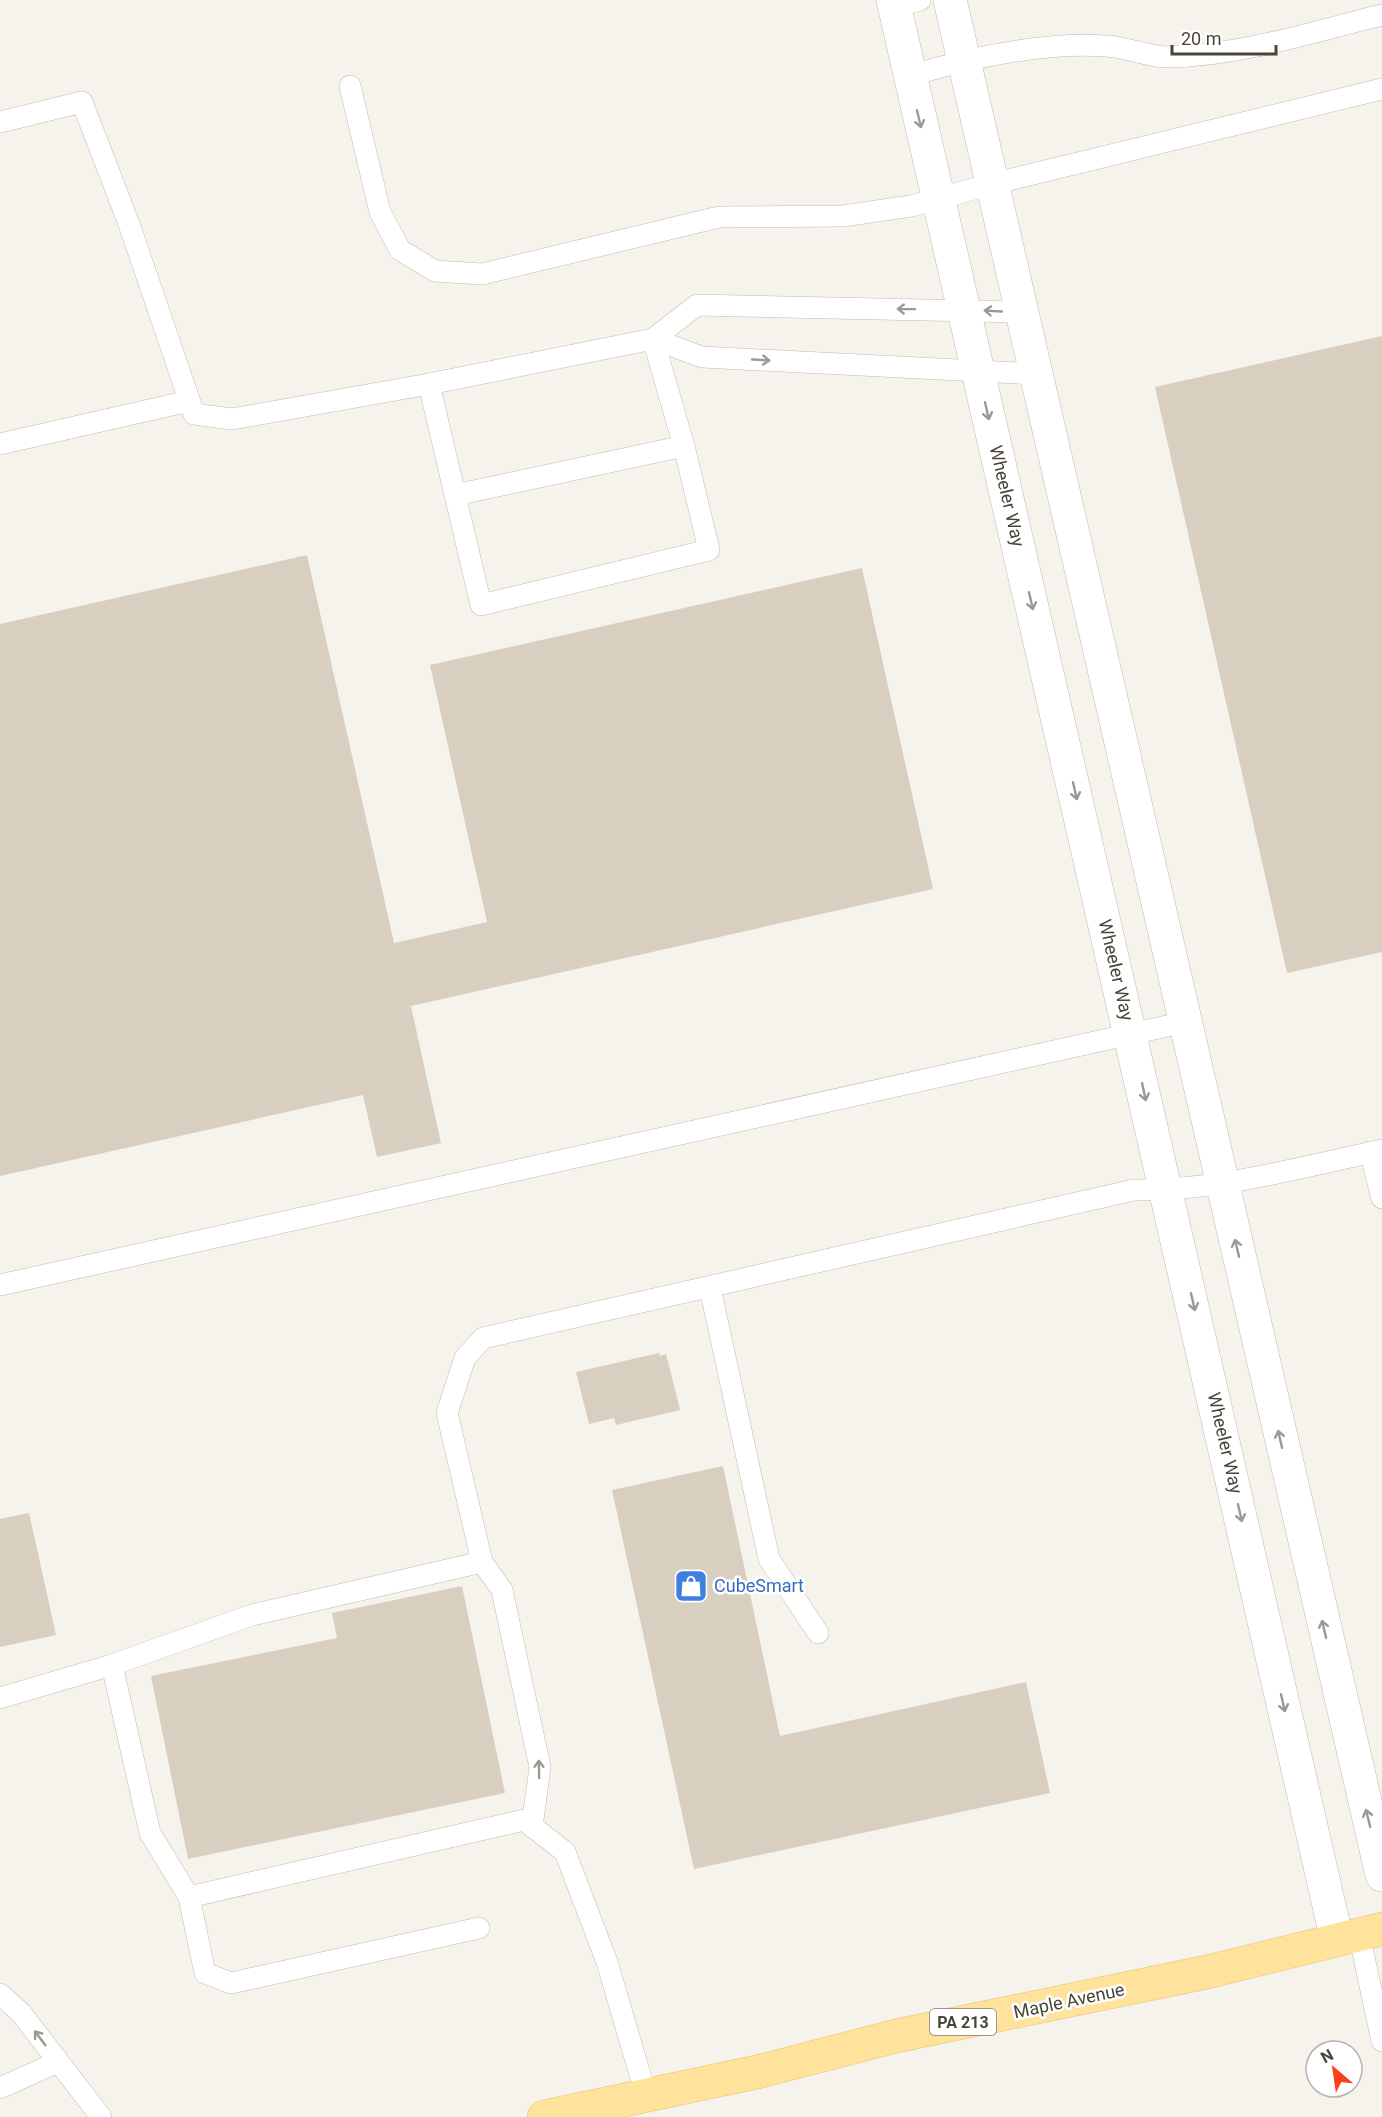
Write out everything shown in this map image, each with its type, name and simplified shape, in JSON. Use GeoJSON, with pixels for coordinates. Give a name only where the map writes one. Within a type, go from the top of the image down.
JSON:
{"type":"FeatureCollection","features":[{"type":"Feature","properties":{"kind":"main road","name":"Maple Avenue"},"geometry":{"type":"LineString","coordinates":[[544,2117],[757,2072],[896,2036],[1207,1972],[1359,1934]]}},
{"type":"Feature","properties":{"kind":"street"},"geometry":{"type":"LineString","coordinates":[[950,0],[1382,1875]]}},
{"type":"Feature","properties":{"kind":"street","name":"Wheeler Way"},"geometry":{"type":"LineString","coordinates":[[902,2],[909,76],[1165,1191],[1359,1934]]}},
{"type":"Feature","properties":{"kind":"lane"},"geometry":{"type":"LineString","coordinates":[[909,76],[964,59],[1057,48],[1106,46],[1166,57],[1240,51],[1382,15]]}},
{"type":"Feature","properties":{"kind":"lane"},"geometry":{"type":"LineString","coordinates":[[350,86],[380,212],[400,250],[435,271],[482,274],[719,217],[843,216],[911,206],[992,184],[1382,89]]}},
{"type":"Feature","properties":{"kind":"lane"},"geometry":{"type":"LineString","coordinates":[[0,122],[82,102],[129,224],[194,414],[232,419],[429,384],[653,339],[697,305],[1022,312]]}},
{"type":"Feature","properties":{"kind":"lane"},"geometry":{"type":"LineString","coordinates":[[429,384],[481,605],[709,550],[684,446],[653,339]]}},
{"type":"Feature","properties":{"kind":"lane"},"geometry":{"type":"LineString","coordinates":[[653,339],[702,357],[1036,374]]}},
{"type":"Feature","properties":{"kind":"lane"},"geometry":{"type":"LineString","coordinates":[[0,444],[189,401]]}},
{"type":"Feature","properties":{"kind":"lane"},"geometry":{"type":"LineString","coordinates":[[455,495],[684,446]]}},
{"type":"Feature","properties":{"kind":"lane"},"geometry":{"type":"LineString","coordinates":[[0,1285],[1185,1022]]}},
{"type":"Feature","properties":{"kind":"lane"},"geometry":{"type":"LineString","coordinates":[[532,1827],[540,1767],[502,1590],[482,1562],[447,1413],[465,1358],[483,1338],[1134,1190],[1165,1191],[1222,1182],[1376,1151],[1382,1197]]}},
{"type":"Feature","properties":{"kind":"lane"},"geometry":{"type":"LineString","coordinates":[[710,1288],[769,1559],[818,1633]]}},
{"type":"Feature","properties":{"kind":"lane"},"geometry":{"type":"LineString","coordinates":[[0,1698],[112,1665],[252,1615],[482,1562]]}},
{"type":"Feature","properties":{"kind":"lane"},"geometry":{"type":"LineString","coordinates":[[112,1665],[150,1833],[189,1897],[205,1973],[231,1983],[479,1928]]}},
{"type":"Feature","properties":{"kind":"lane"},"geometry":{"type":"LineString","coordinates":[[189,1897],[524,1820],[565,1852],[608,1962],[646,2095]]}},
{"type":"Feature","properties":{"kind":"lane"},"geometry":{"type":"LineString","coordinates":[[1359,1934],[1382,2041]]}},
{"type":"Feature","properties":{"kind":"lane"},"geometry":{"type":"LineString","coordinates":[[0,1994],[21,2013],[101,2117]]}},
{"type":"Feature","properties":{"kind":"lane"},"geometry":{"type":"LineString","coordinates":[[0,2088],[58,2062]]}},
{"type":"Feature","properties":{"kind":"building"},"geometry":{"type":"Polygon","coordinates":[[[1382,336],[1382,952],[1287,973],[1155,387],[1382,336]]]}},
{"type":"Feature","properties":{"kind":"building"},"geometry":{"type":"Polygon","coordinates":[[[307,555],[394,943],[487,922],[430,665],[862,568],[933,889],[411,1006],[441,1143],[377,1157],[363,1095],[0,1176],[0,624],[307,555]]]}},
{"type":"Feature","properties":{"kind":"building"},"geometry":{"type":"Polygon","coordinates":[[[659,1353],[660,1356],[666,1354],[680,1410],[616,1425],[614,1418],[589,1424],[576,1372],[659,1353]]]}},
{"type":"Feature","properties":{"kind":"building","name":"CubeSmart"},"geometry":{"type":"Polygon","coordinates":[[[723,1466],[780,1736],[1026,1682],[1050,1793],[694,1869],[612,1490],[723,1466]]]}},
{"type":"Feature","properties":{"kind":"building"},"geometry":{"type":"Polygon","coordinates":[[[29,1513],[56,1635],[0,1647],[0,1519],[29,1513]]]}},
{"type":"Feature","properties":{"kind":"building"},"geometry":{"type":"Polygon","coordinates":[[[462,1586],[505,1793],[188,1859],[151,1676],[337,1638],[332,1613],[462,1586]]]}},
{"type":"Feature","properties":{"kind":"place","name":"CubeSmart"},"geometry":{"type":"Point","coordinates":[691,1586]}}]}
